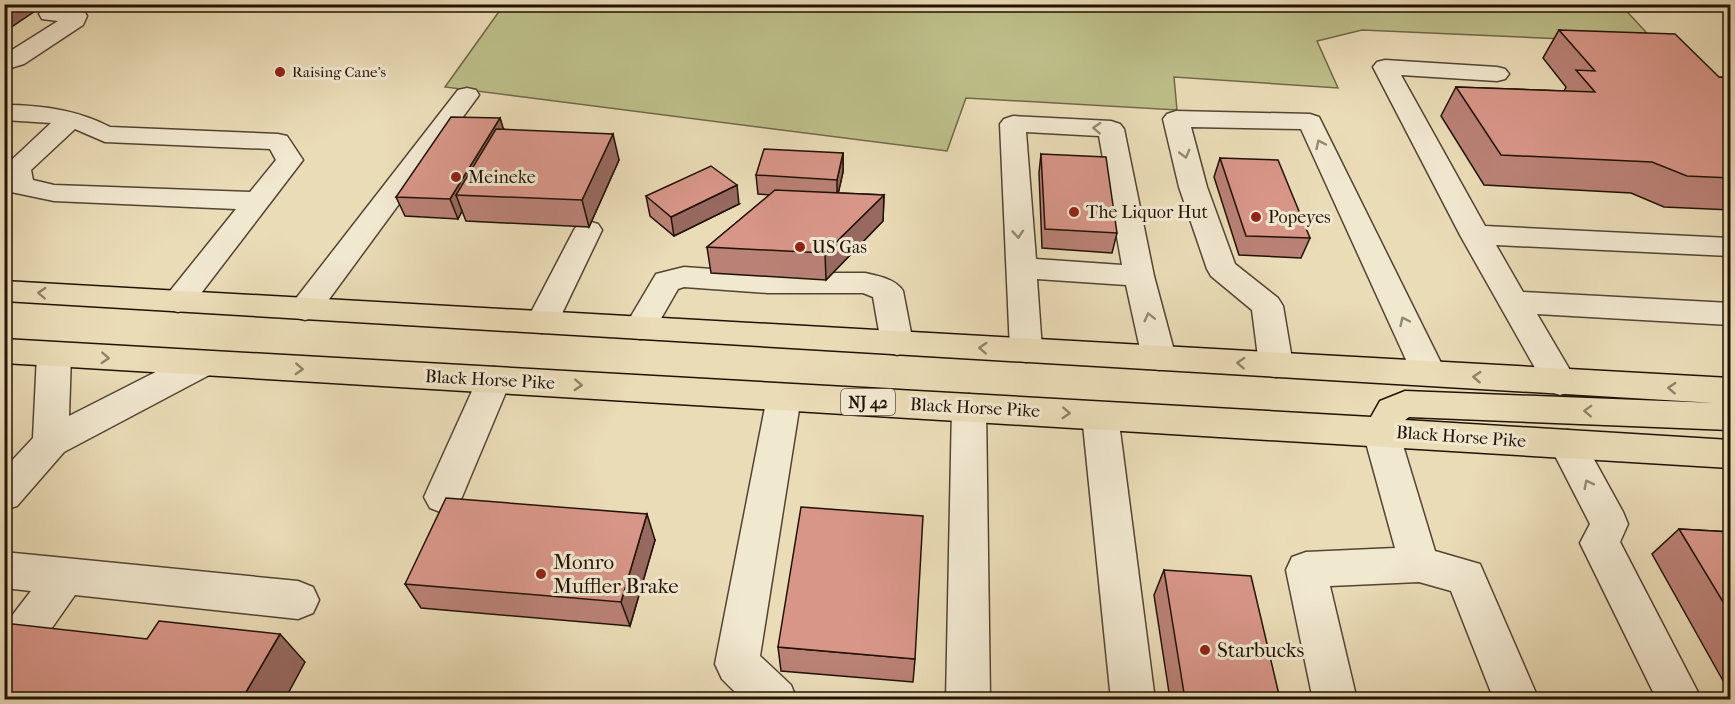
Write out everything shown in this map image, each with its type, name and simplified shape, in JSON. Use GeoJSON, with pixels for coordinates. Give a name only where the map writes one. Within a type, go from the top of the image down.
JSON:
{"type":"FeatureCollection","features":[{"type":"Feature","properties":{"kind":"highway"},"geometry":{"type":"LineString","coordinates":[[4,291],[1731,392]]}},
{"type":"Feature","properties":{"kind":"highway","name":"Black Horse Pike"},"geometry":{"type":"LineString","coordinates":[[4,351],[969,407],[1730,455]]}},
{"type":"Feature","properties":{"kind":"highway"},"geometry":{"type":"LineString","coordinates":[[1381,432],[1392,410],[1405,404],[1731,417]]}},
{"type":"Feature","properties":{"kind":"lane"},"geometry":{"type":"LineString","coordinates":[[4,63],[16,59],[75,20],[76,16],[50,14]]}},
{"type":"Feature","properties":{"kind":"lane"},"geometry":{"type":"LineString","coordinates":[[1497,74],[1385,67],[1475,235],[1560,382]]}},
{"type":"Feature","properties":{"kind":"lane"},"geometry":{"type":"LineString","coordinates":[[305,309],[467,95]]}},
{"type":"Feature","properties":{"kind":"lane"},"geometry":{"type":"LineString","coordinates":[[4,112],[31,112],[88,124],[105,134],[278,142],[290,160],[178,302]]}},
{"type":"Feature","properties":{"kind":"lane"},"geometry":{"type":"LineString","coordinates":[[1276,365],[1267,306],[1222,270],[1193,187],[1176,119],[1310,122],[1429,373]]}},
{"type":"Feature","properties":{"kind":"lane"},"geometry":{"type":"LineString","coordinates":[[69,121],[17,168],[21,186],[54,193],[257,201]]}},
{"type":"Feature","properties":{"kind":"lane"},"geometry":{"type":"LineString","coordinates":[[1026,350],[1021,268],[1025,160],[1013,124],[1111,129],[1106,165],[1139,276],[1159,358]]}},
{"type":"Feature","properties":{"kind":"lane"},"geometry":{"type":"LineString","coordinates":[[542,322],[588,230]]}},
{"type":"Feature","properties":{"kind":"lane"},"geometry":{"type":"LineString","coordinates":[[1475,235],[1731,247]]}},
{"type":"Feature","properties":{"kind":"lane"},"geometry":{"type":"LineString","coordinates":[[1021,268],[1139,276]]}},
{"type":"Feature","properties":{"kind":"lane"},"geometry":{"type":"LineString","coordinates":[[640,328],[667,281],[684,277],[768,283],[865,283],[888,291],[897,343]]}},
{"type":"Feature","properties":{"kind":"lane"},"geometry":{"type":"LineString","coordinates":[[1515,302],[1731,314]]}},
{"type":"Feature","properties":{"kind":"lane"},"geometry":{"type":"LineString","coordinates":[[51,442],[54,355]]}},
{"type":"Feature","properties":{"kind":"lane"},"geometry":{"type":"LineString","coordinates":[[4,495],[51,442],[203,363]]}},
{"type":"Feature","properties":{"kind":"lane"},"geometry":{"type":"LineString","coordinates":[[443,497],[494,380]]}},
{"type":"Feature","properties":{"kind":"lane"},"geometry":{"type":"LineString","coordinates":[[775,699],[737,664],[784,397]]}},
{"type":"Feature","properties":{"kind":"lane"},"geometry":{"type":"LineString","coordinates":[[968,699],[969,407]]}},
{"type":"Feature","properties":{"kind":"lane"},"geometry":{"type":"LineString","coordinates":[[1101,415],[1133,699]]}},
{"type":"Feature","properties":{"kind":"lane"},"geometry":{"type":"LineString","coordinates":[[1381,432],[1419,564]]}},
{"type":"Feature","properties":{"kind":"lane"},"geometry":{"type":"LineString","coordinates":[[1567,444],[1608,524],[1600,543],[1680,699]]}},
{"type":"Feature","properties":{"kind":"lane"},"geometry":{"type":"LineString","coordinates":[[1335,699],[1306,570],[1419,564],[1466,577],[1517,699]]}},
{"type":"Feature","properties":{"kind":"lane"},"geometry":{"type":"LineString","coordinates":[[4,570],[298,600]]}},
{"type":"Feature","properties":{"kind":"lane"},"geometry":{"type":"LineString","coordinates":[[4,662],[65,577]]}},
{"type":"Feature","properties":{"kind":"green space"},"geometry":{"type":"Polygon","coordinates":[[[513,4],[1620,4],[1656,43],[1362,30],[1317,41],[1338,88],[1174,77],[1177,110],[966,98],[947,151],[445,87],[503,6],[513,4]]]}},
{"type":"Feature","properties":{"kind":"building"},"geometry":{"type":"Polygon","coordinates":[[[1559,30],[1675,34],[1719,77],[1730,78],[1731,178],[1687,176],[1652,162],[1501,155],[1456,87],[1595,92],[1576,70],[1595,71],[1559,30]]]}},
{"type":"Feature","properties":{"kind":"building"},"geometry":{"type":"Polygon","coordinates":[[[451,117],[500,118],[450,199],[396,197],[451,117]]]}},
{"type":"Feature","properties":{"kind":"building"},"geometry":{"type":"Polygon","coordinates":[[[496,129],[613,134],[582,200],[456,195],[496,129]]]}},
{"type":"Feature","properties":{"kind":"building"},"geometry":{"type":"Polygon","coordinates":[[[764,149],[843,153],[837,180],[756,175],[764,149]]]}},
{"type":"Feature","properties":{"kind":"building","name":"The Liquor Hut"},"geometry":{"type":"Polygon","coordinates":[[[1041,154],[1106,157],[1117,233],[1045,229],[1041,154]]]}},
{"type":"Feature","properties":{"kind":"building"},"geometry":{"type":"Polygon","coordinates":[[[1220,158],[1278,160],[1310,238],[1246,236],[1220,158]]]}},
{"type":"Feature","properties":{"kind":"building"},"geometry":{"type":"Polygon","coordinates":[[[711,166],[737,185],[671,217],[646,196],[711,166]]]}},
{"type":"Feature","properties":{"kind":"building"},"geometry":{"type":"Polygon","coordinates":[[[775,190],[884,195],[825,253],[707,247],[775,190]]]}},
{"type":"Feature","properties":{"kind":"building","name":"Monro Muffler Brake"},"geometry":{"type":"Polygon","coordinates":[[[446,498],[647,514],[621,602],[405,584],[446,498]]]}},
{"type":"Feature","properties":{"kind":"building"},"geometry":{"type":"Polygon","coordinates":[[[801,507],[923,516],[915,659],[778,647],[801,507]]]}},
{"type":"Feature","properties":{"kind":"building"},"geometry":{"type":"Polygon","coordinates":[[[1679,529],[1731,532],[1731,615],[1679,529]]]}},
{"type":"Feature","properties":{"kind":"building","name":"Starbucks"},"geometry":{"type":"Polygon","coordinates":[[[1164,570],[1251,576],[1280,699],[1185,699],[1164,570]]]}},
{"type":"Feature","properties":{"kind":"building"},"geometry":{"type":"Polygon","coordinates":[[[159,621],[280,634],[242,699],[4,699],[4,623],[147,639],[159,621]]]}},
{"type":"Feature","properties":{"kind":"place","name":"Raising Cane's"},"geometry":{"type":"Point","coordinates":[280,72]}},
{"type":"Feature","properties":{"kind":"place","name":"Meineke"},"geometry":{"type":"Point","coordinates":[456,177]}},
{"type":"Feature","properties":{"kind":"place","name":"The Liquor Hut"},"geometry":{"type":"Point","coordinates":[1074,212]}},
{"type":"Feature","properties":{"kind":"place","name":"Popeyes"},"geometry":{"type":"Point","coordinates":[1256,217]}},
{"type":"Feature","properties":{"kind":"place","name":"US Gas"},"geometry":{"type":"Point","coordinates":[800,247]}},
{"type":"Feature","properties":{"kind":"place","name":"Monro Muffler Brake"},"geometry":{"type":"Point","coordinates":[541,574]}},
{"type":"Feature","properties":{"kind":"place","name":"Starbucks"},"geometry":{"type":"Point","coordinates":[1205,650]}}]}
